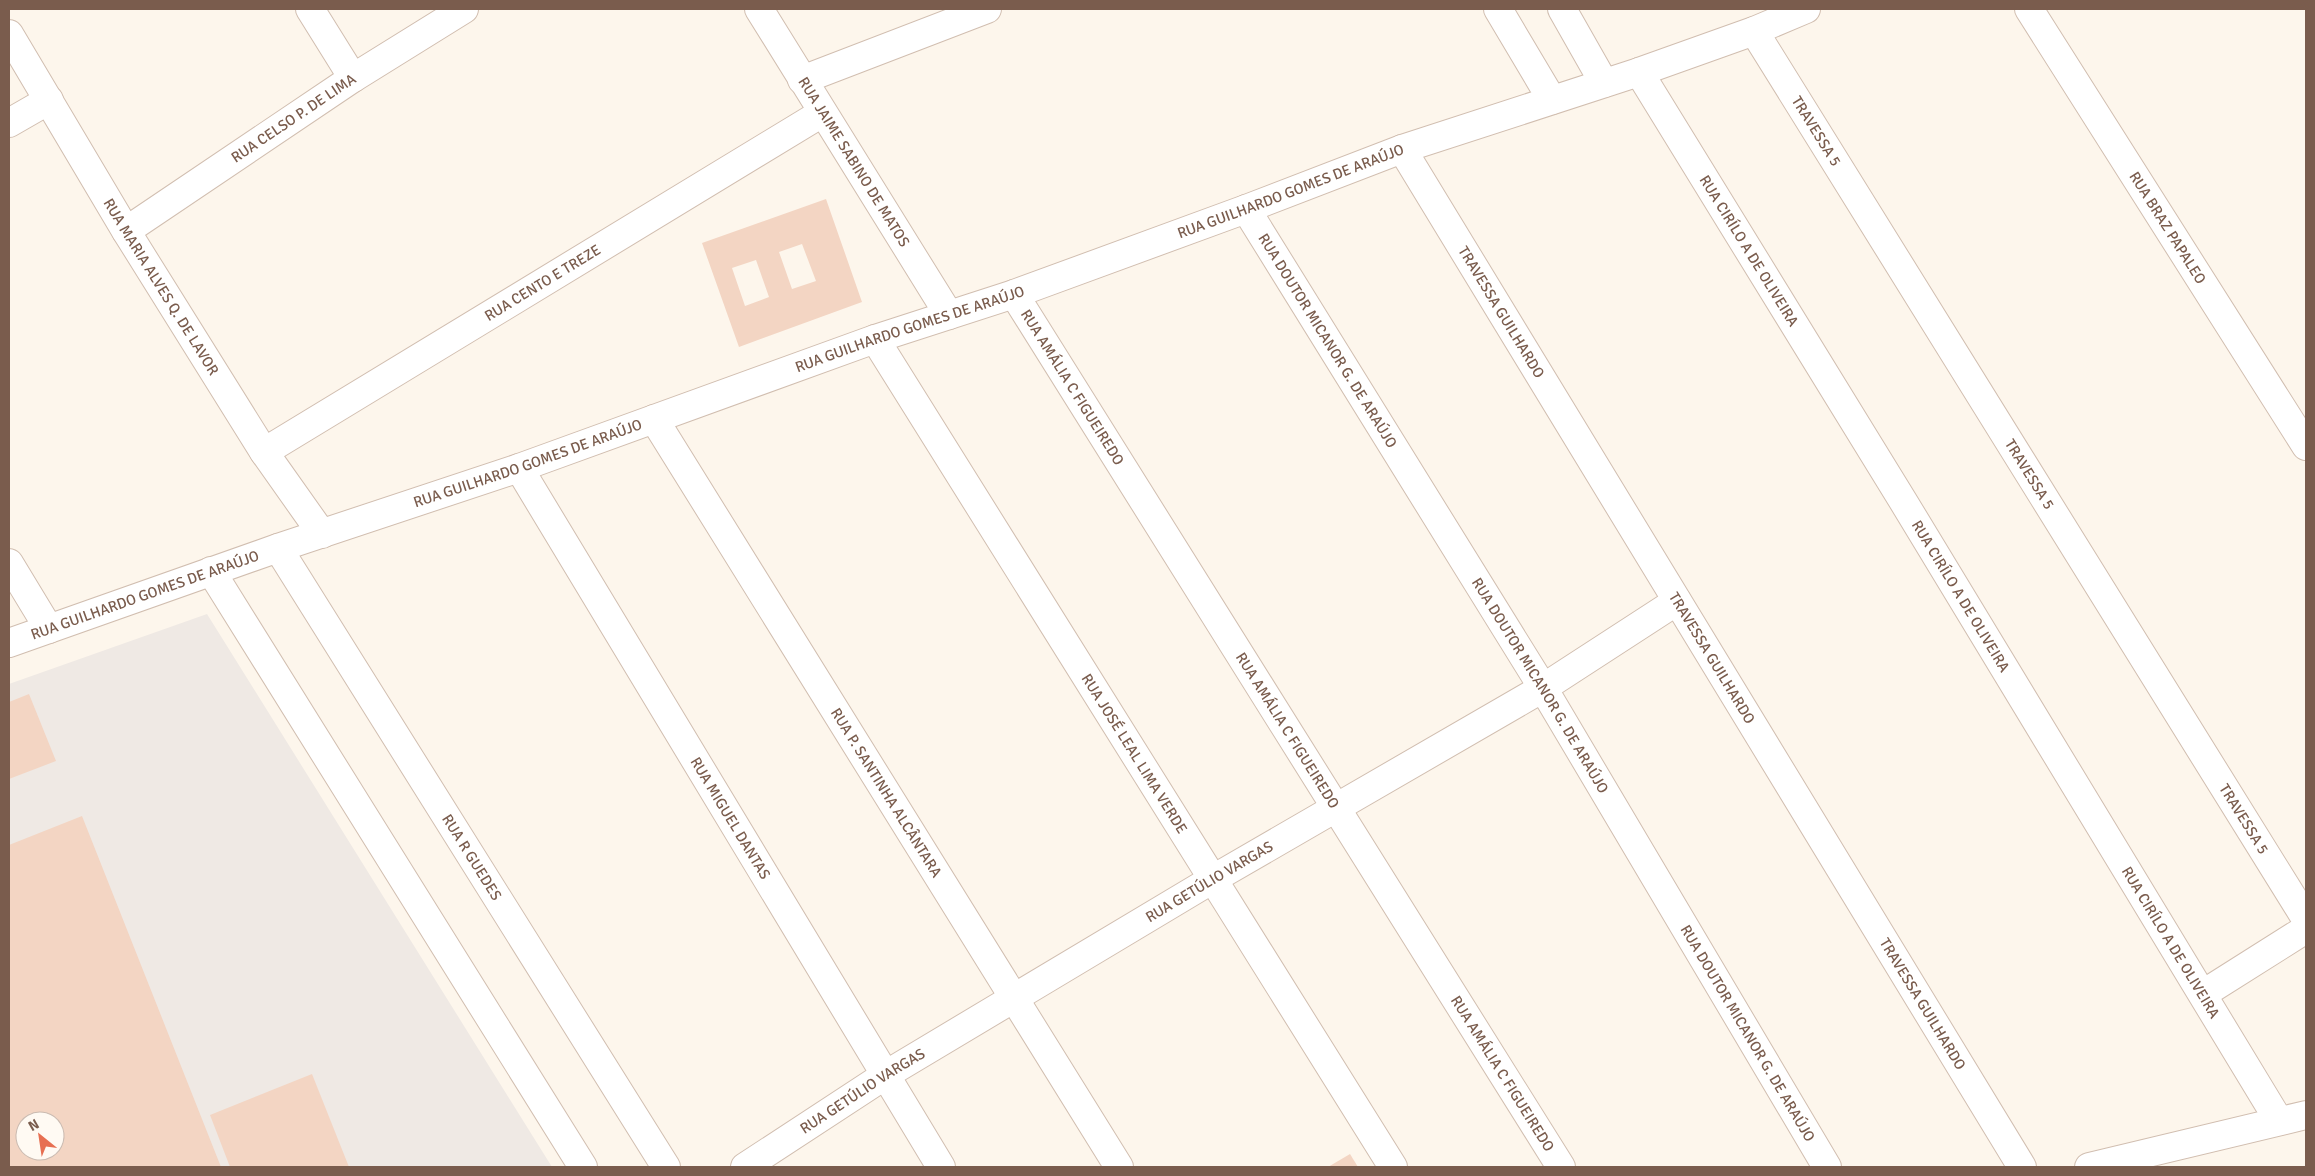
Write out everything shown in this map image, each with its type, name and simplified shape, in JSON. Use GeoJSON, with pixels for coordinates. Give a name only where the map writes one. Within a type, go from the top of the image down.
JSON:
{"type":"FeatureCollection","features":[{"type":"Feature","properties":{"kind":"street"},"geometry":{"type":"LineString","coordinates":[[310,9],[353,78]]}},
{"type":"Feature","properties":{"kind":"street","name":"RUA CELSO P. DE LIMA"},"geometry":{"type":"LineString","coordinates":[[126,231],[353,78],[464,9]]}},
{"type":"Feature","properties":{"kind":"street","name":"RUA JAIME SABINO DE MATOS"},"geometry":{"type":"LineString","coordinates":[[759,9],[822,113],[949,314]]}},
{"type":"Feature","properties":{"kind":"street"},"geometry":{"type":"LineString","coordinates":[[802,80],[986,9]]}},
{"type":"Feature","properties":{"kind":"street"},"geometry":{"type":"LineString","coordinates":[[1498,9],[1552,100]]}},
{"type":"Feature","properties":{"kind":"street"},"geometry":{"type":"LineString","coordinates":[[1562,9],[1604,83]]}},
{"type":"Feature","properties":{"kind":"street","name":"RUA GUILHARDO GOMES DE ARAÚJO"},"geometry":{"type":"LineString","coordinates":[[9,642],[278,548],[519,468],[875,339],[1014,294],[1246,209],[1402,149],[1639,72],[1806,9]]}},
{"type":"Feature","properties":{"kind":"street","name":"RUA BRAZ PAPALEO"},"geometry":{"type":"LineString","coordinates":[[2029,9],[2306,446]]}},
{"type":"Feature","properties":{"kind":"street","name":"TRAVESSA 5"},"geometry":{"type":"LineString","coordinates":[[1754,30],[2306,919]]}},
{"type":"Feature","properties":{"kind":"street","name":"RUA MARIA ALVES Q. DE LAVOR"},"geometry":{"type":"LineString","coordinates":[[9,34],[126,231],[264,452],[322,534]]}},
{"type":"Feature","properties":{"kind":"street","name":"RUA CIRÍLO A DE OLIVEIRA"},"geometry":{"type":"LineString","coordinates":[[1639,72],[2279,1121]]}},
{"type":"Feature","properties":{"kind":"street"},"geometry":{"type":"LineString","coordinates":[[9,123],[49,100]]}},
{"type":"Feature","properties":{"kind":"street","name":"RUA CENTO E TREZE"},"geometry":{"type":"LineString","coordinates":[[264,452],[822,113]]}},
{"type":"Feature","properties":{"kind":"street","name":"TRAVESSA GUILHARDO"},"geometry":{"type":"LineString","coordinates":[[1402,149],[2022,1167]]}},
{"type":"Feature","properties":{"kind":"street","name":"RUA DOUTOR MICANOR G. DE ARAÚJO"},"geometry":{"type":"LineString","coordinates":[[1246,209],[1543,688],[1827,1167]]}},
{"type":"Feature","properties":{"kind":"street","name":"RUA AMÁLIA C FIGUEIREDO"},"geometry":{"type":"LineString","coordinates":[[1014,294],[1561,1167]]}},
{"type":"Feature","properties":{"kind":"street","name":"RUA JOSÉ LEAL LIMA VERDE"},"geometry":{"type":"LineString","coordinates":[[875,339],[1393,1167]]}},
{"type":"Feature","properties":{"kind":"street","name":"RUA P. SANTINHA ALCÂNTARA"},"geometry":{"type":"LineString","coordinates":[[654,420],[1119,1167]]}},
{"type":"Feature","properties":{"kind":"street","name":"RUA MIGUEL DANTAS"},"geometry":{"type":"LineString","coordinates":[[519,468],[942,1167]]}},
{"type":"Feature","properties":{"kind":"street","name":"RUA R GUEDES"},"geometry":{"type":"LineString","coordinates":[[278,548],[666,1167]]}},
{"type":"Feature","properties":{"kind":"street"},"geometry":{"type":"LineString","coordinates":[[9,563],[49,629]]}},
{"type":"Feature","properties":{"kind":"street"},"geometry":{"type":"LineString","coordinates":[[211,571],[583,1167]]}},
{"type":"Feature","properties":{"kind":"street","name":"RUA GETÚLIO VARGAS"},"geometry":{"type":"LineString","coordinates":[[745,1167],[887,1074],[1213,879],[1543,688],[1677,601]]}},
{"type":"Feature","properties":{"kind":"street"},"geometry":{"type":"LineString","coordinates":[[2203,994],[2306,929]]}},
{"type":"Feature","properties":{"kind":"street"},"geometry":{"type":"LineString","coordinates":[[2089,1167],[2306,1115]]}},
{"type":"Feature","properties":{"kind":"shaded area"},"geometry":{"type":"Polygon","coordinates":[[[207,614],[552,1167],[9,1167],[9,684],[207,614]]]}},
{"type":"Feature","properties":{"kind":"building"},"geometry":{"type":"Polygon","coordinates":[[[826,199],[862,302],[739,347],[702,243],[826,199]],[[802,244],[779,252],[792,289],[816,281],[802,244]],[[756,260],[732,268],[745,306],[769,297],[756,260]]]}},
{"type":"Feature","properties":{"kind":"building"},"geometry":{"type":"Polygon","coordinates":[[[29,694],[56,761],[9,779],[9,702],[29,694]]]}},
{"type":"Feature","properties":{"kind":"building"},"geometry":{"type":"Polygon","coordinates":[[[82,816],[221,1167],[9,1167],[9,845],[82,816]]]}},
{"type":"Feature","properties":{"kind":"building"},"geometry":{"type":"Polygon","coordinates":[[[312,1074],[349,1167],[230,1167],[210,1115],[312,1074]]]}},
{"type":"Feature","properties":{"kind":"building"},"geometry":{"type":"Polygon","coordinates":[[[1350,1154],[1358,1167],[1328,1167],[1350,1154]]]}}]}
